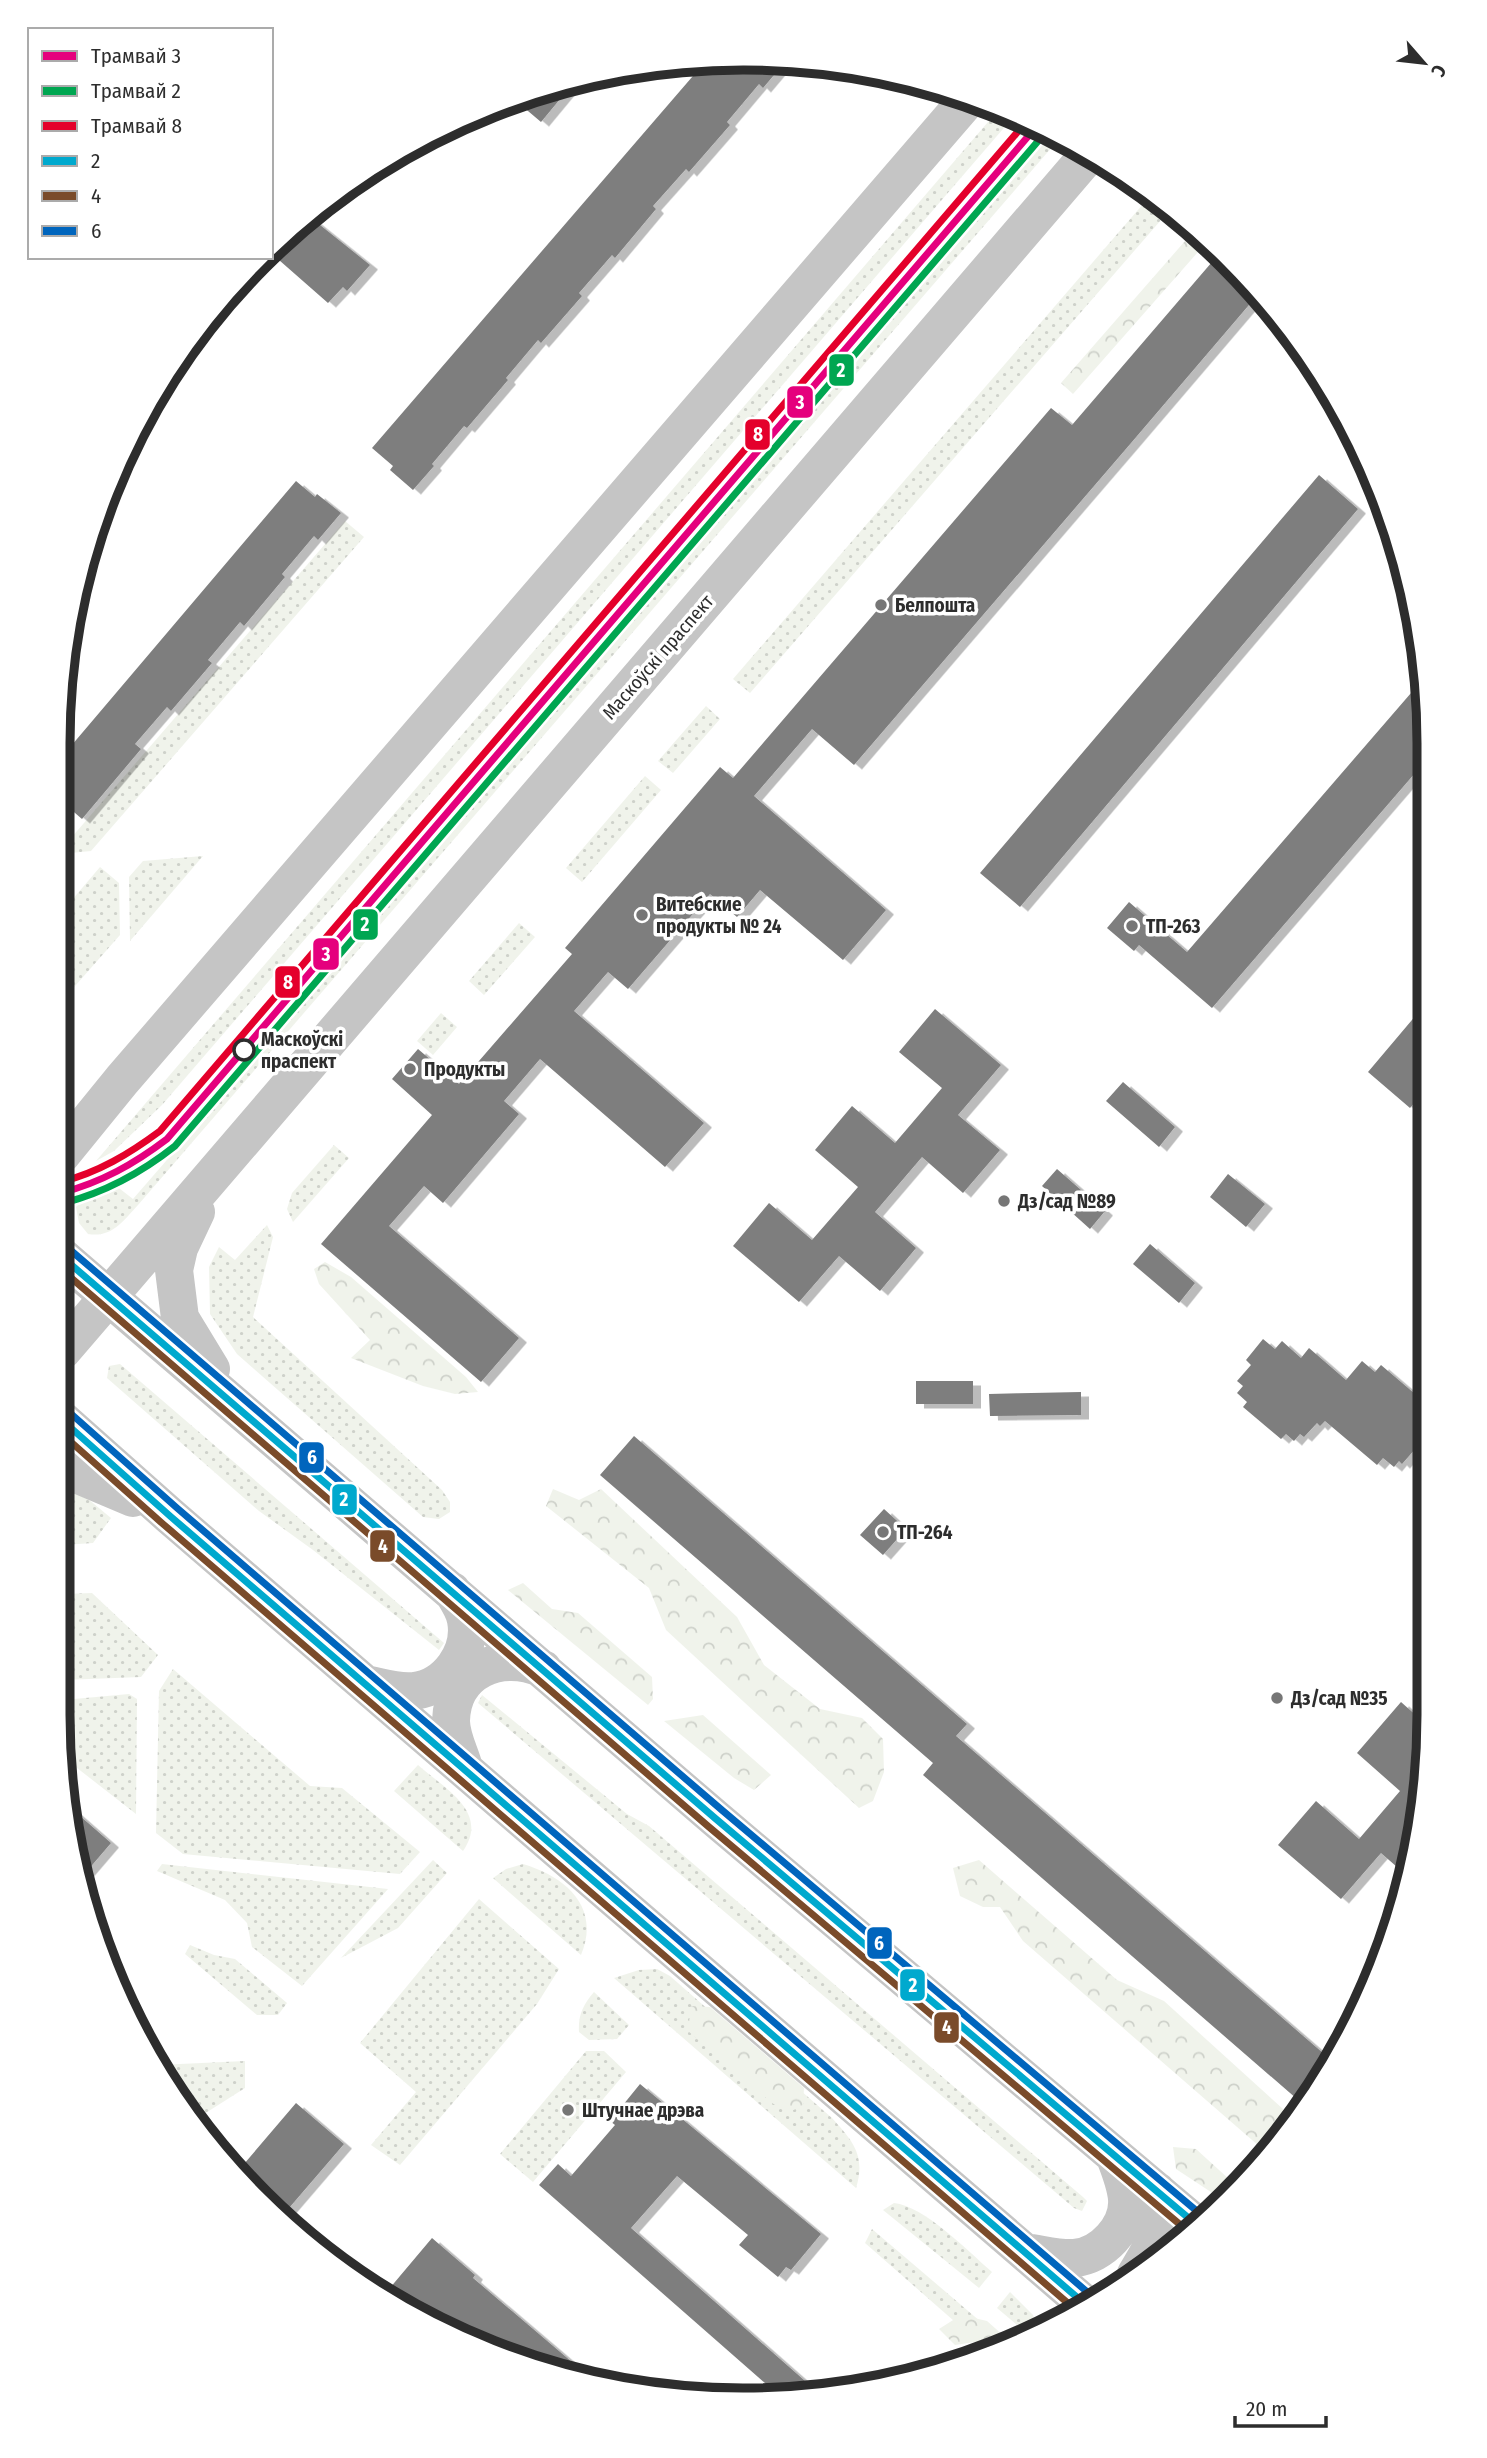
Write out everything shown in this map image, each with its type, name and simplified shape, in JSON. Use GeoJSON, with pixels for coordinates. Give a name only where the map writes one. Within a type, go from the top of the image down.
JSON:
{"type":"FeatureCollection","features":[{"type":"Feature","properties":{"kind":"main road"},"geometry":{"type":"LineString","coordinates":[[70,1144],[122,1080],[961,107]]}},
{"type":"Feature","properties":{"kind":"main road","name":"Маскоўскі праспект"},"geometry":{"type":"LineString","coordinates":[[70,1342],[1083,162]]}},
{"type":"Feature","properties":{"kind":"main road"},"geometry":{"type":"LineString","coordinates":[[70,1106],[122,1080]]}},
{"type":"Feature","properties":{"kind":"main road"},"geometry":{"type":"LineString","coordinates":[[232,1154],[200,1205],[179,1248],[174,1270],[180,1318],[239,1409]]}},
{"type":"Feature","properties":{"kind":"main road"},"geometry":{"type":"LineString","coordinates":[[70,1264],[542,1670],[1190,2219]]}},
{"type":"Feature","properties":{"kind":"main road"},"geometry":{"type":"LineString","coordinates":[[70,1427],[1079,2299]]}},
{"type":"Feature","properties":{"kind":"main road"},"geometry":{"type":"LineString","coordinates":[[70,1472],[170,1516]]}},
{"type":"Feature","properties":{"kind":"main road"},"geometry":{"type":"LineString","coordinates":[[365,1684],[414,1692],[428,1688],[453,1670],[462,1655],[466,1622],[461,1605],[452,1591]]}},
{"type":"Feature","properties":{"kind":"main road"},"geometry":{"type":"LineString","coordinates":[[464,1768],[451,1724],[452,1709],[465,1683],[487,1666],[501,1662],[529,1663],[542,1670]]}},
{"type":"Feature","properties":{"kind":"main road"},"geometry":{"type":"LineString","coordinates":[[1025,2252],[1072,2259],[1095,2253],[1108,2243],[1126,2214],[1128,2199],[1115,2157]]}},
{"type":"Feature","properties":{"kind":"main road"},"geometry":{"type":"LineString","coordinates":[[1147,2254],[1158,2233],[1161,2207],[1157,2191]]}},
{"type":"Feature","properties":{"kind":"green space"},"geometry":{"type":"Polygon","coordinates":[[[992,118],[1007,124],[162,1105],[114,1151],[96,1161],[992,118]]]}},
{"type":"Feature","properties":{"kind":"green space"},"geometry":{"type":"Polygon","coordinates":[[[1037,137],[1053,146],[138,1205],[110,1231],[88,1234],[79,1223],[76,1207],[88,1194],[115,1185],[133,1199],[316,988],[308,981],[1037,137]]]}},
{"type":"Feature","properties":{"kind":"green space"},"geometry":{"type":"Polygon","coordinates":[[[1144,202],[1164,217],[750,693],[733,679],[1144,202]]]}},
{"type":"Feature","properties":{"kind":"green space"},"geometry":{"type":"Polygon","coordinates":[[[1188,237],[1201,249],[1073,394],[1061,383],[1188,237]]]}},
{"type":"Feature","properties":{"kind":"green space"},"geometry":{"type":"Polygon","coordinates":[[[345,521],[364,537],[91,851],[70,853],[71,838],[345,521]]]}},
{"type":"Feature","properties":{"kind":"green space"},"geometry":{"type":"Polygon","coordinates":[[[706,706],[720,719],[673,773],[658,761],[706,706]]]}},
{"type":"Feature","properties":{"kind":"green space"},"geometry":{"type":"Polygon","coordinates":[[[645,776],[661,790],[582,882],[566,868],[645,776]]]}},
{"type":"Feature","properties":{"kind":"green space"},"geometry":{"type":"Polygon","coordinates":[[[203,856],[130,941],[129,877],[143,861],[203,856]]]}},
{"type":"Feature","properties":{"kind":"green space"},"geometry":{"type":"Polygon","coordinates":[[[100,867],[119,883],[120,935],[70,992],[70,902],[100,867]]]}},
{"type":"Feature","properties":{"kind":"green space"},"geometry":{"type":"Polygon","coordinates":[[[519,923],[535,937],[484,995],[469,981],[519,923]]]}},
{"type":"Feature","properties":{"kind":"green space"},"geometry":{"type":"Polygon","coordinates":[[[441,1013],[457,1027],[433,1055],[417,1041],[441,1013]]]}},
{"type":"Feature","properties":{"kind":"green space"},"geometry":{"type":"Polygon","coordinates":[[[334,1145],[349,1158],[293,1222],[287,1209],[292,1193],[334,1145]]]}},
{"type":"Feature","properties":{"kind":"green space"},"geometry":{"type":"Polygon","coordinates":[[[267,1225],[273,1237],[253,1317],[442,1490],[450,1502],[450,1512],[439,1519],[423,1517],[237,1354],[210,1314],[209,1267],[219,1247],[235,1260],[267,1225]]]}},
{"type":"Feature","properties":{"kind":"green space"},"geometry":{"type":"Polygon","coordinates":[[[325,1262],[351,1277],[466,1377],[478,1392],[455,1394],[423,1386],[351,1358],[370,1340],[319,1284],[314,1269],[325,1262]]]}},
{"type":"Feature","properties":{"kind":"green space"},"geometry":{"type":"Polygon","coordinates":[[[120,1364],[444,1643],[439,1650],[313,1550],[259,1511],[107,1378],[109,1366],[120,1364]]]}},
{"type":"Feature","properties":{"kind":"green space"},"geometry":{"type":"Polygon","coordinates":[[[70,1486],[111,1518],[93,1543],[70,1545],[70,1486]]]}},
{"type":"Feature","properties":{"kind":"green space"},"geometry":{"type":"Polygon","coordinates":[[[553,1489],[579,1500],[601,1489],[737,1617],[764,1665],[820,1709],[862,1718],[883,1739],[884,1772],[873,1801],[859,1808],[666,1630],[649,1588],[546,1506],[553,1489]]]}},
{"type":"Feature","properties":{"kind":"green space"},"geometry":{"type":"Polygon","coordinates":[[[523,1583],[552,1609],[578,1613],[652,1677],[653,1699],[648,1705],[508,1590],[523,1583]]]}},
{"type":"Feature","properties":{"kind":"green space"},"geometry":{"type":"Polygon","coordinates":[[[92,1593],[158,1655],[141,1677],[70,1680],[70,1594],[92,1593]]]}},
{"type":"Feature","properties":{"kind":"green space"},"geometry":{"type":"Polygon","coordinates":[[[173,1669],[310,1786],[342,1788],[420,1852],[400,1874],[183,1854],[156,1833],[159,1691],[173,1669]]]}},
{"type":"Feature","properties":{"kind":"green space"},"geometry":{"type":"Polygon","coordinates":[[[129,1694],[137,1699],[136,1814],[72,1764],[70,1699],[129,1694]]]}},
{"type":"Feature","properties":{"kind":"green space"},"geometry":{"type":"Polygon","coordinates":[[[482,1695],[627,1814],[649,1826],[1083,2197],[1087,2201],[1082,2211],[1074,2208],[478,1703],[482,1695]]]}},
{"type":"Feature","properties":{"kind":"green space"},"geometry":{"type":"Polygon","coordinates":[[[703,1715],[771,1775],[754,1790],[734,1778],[664,1721],[703,1715]]]}},
{"type":"Feature","properties":{"kind":"green space"},"geometry":{"type":"Polygon","coordinates":[[[418,1765],[451,1792],[468,1813],[470,1837],[463,1851],[394,1791],[418,1765]]]}},
{"type":"Feature","properties":{"kind":"green space"},"geometry":{"type":"Polygon","coordinates":[[[433,1860],[447,1873],[398,1928],[341,1958],[433,1860]]]}},
{"type":"Feature","properties":{"kind":"green space"},"geometry":{"type":"Polygon","coordinates":[[[979,1860],[1117,1980],[1164,2001],[1283,2109],[1282,2119],[1260,2147],[1023,1941],[1000,1907],[983,1907],[960,1896],[953,1868],[979,1860]]]}},
{"type":"Feature","properties":{"kind":"green space"},"geometry":{"type":"Polygon","coordinates":[[[162,1864],[388,1889],[302,1986],[252,1947],[247,1923],[225,1900],[157,1871],[162,1864]]]}},
{"type":"Feature","properties":{"kind":"green space"},"geometry":{"type":"Polygon","coordinates":[[[523,1864],[553,1877],[576,1896],[586,1922],[586,1938],[581,1955],[493,1878],[506,1869],[523,1864]]]}},
{"type":"Feature","properties":{"kind":"green space"},"geometry":{"type":"Polygon","coordinates":[[[479,1899],[559,1969],[537,2004],[400,2165],[371,2145],[416,2092],[360,2043],[479,1899]]]}},
{"type":"Feature","properties":{"kind":"green space"},"geometry":{"type":"Polygon","coordinates":[[[190,1945],[214,1955],[235,1959],[287,2003],[278,2015],[257,2015],[185,1954],[190,1945]]]}},
{"type":"Feature","properties":{"kind":"green space"},"geometry":{"type":"Polygon","coordinates":[[[657,1969],[670,1976],[832,2118],[856,2150],[859,2177],[856,2188],[614,1978],[639,1970],[657,1969]]]}},
{"type":"Feature","properties":{"kind":"green space"},"geometry":{"type":"Polygon","coordinates":[[[594,1992],[629,2025],[617,2039],[589,2040],[579,2032],[582,2010],[594,1992]]]}},
{"type":"Feature","properties":{"kind":"green space"},"geometry":{"type":"Polygon","coordinates":[[[691,2006],[710,2007],[804,2088],[803,2105],[788,2113],[772,2103],[688,2031],[691,2006]]]}},
{"type":"Feature","properties":{"kind":"green space"},"geometry":{"type":"Polygon","coordinates":[[[586,2051],[604,2051],[626,2072],[533,2182],[500,2154],[586,2051]]]}},
{"type":"Feature","properties":{"kind":"green space"},"geometry":{"type":"Polygon","coordinates":[[[245,2061],[245,2088],[202,2115],[169,2065],[245,2061]]]}},
{"type":"Feature","properties":{"kind":"green space"},"geometry":{"type":"Polygon","coordinates":[[[1173,2147],[1196,2149],[1230,2180],[1216,2195],[1176,2169],[1173,2147]]]}},
{"type":"Feature","properties":{"kind":"green space"},"geometry":{"type":"Polygon","coordinates":[[[894,2203],[919,2212],[932,2221],[992,2272],[979,2288],[883,2210],[894,2203]]]}},
{"type":"Feature","properties":{"kind":"green space"},"geometry":{"type":"Polygon","coordinates":[[[872,2229],[999,2338],[974,2347],[978,2342],[865,2243],[872,2229]]]}},
{"type":"Feature","properties":{"kind":"green space"},"geometry":{"type":"Polygon","coordinates":[[[1010,2292],[1033,2315],[1035,2322],[1021,2328],[997,2308],[1010,2292]]]}},
{"type":"Feature","properties":{"kind":"green space"},"geometry":{"type":"Polygon","coordinates":[[[961,2315],[987,2321],[1004,2336],[978,2346],[975,2342],[955,2345],[939,2329],[961,2315]]]}},
{"type":"Feature","properties":{"kind":"building"},"geometry":{"type":"Polygon","coordinates":[[[697,71],[778,71],[763,88],[759,84],[727,122],[730,125],[689,172],[686,169],[653,206],[656,209],[615,258],[612,255],[579,293],[582,296],[541,343],[538,340],[506,378],[508,380],[467,428],[464,426],[413,490],[390,470],[393,466],[372,448],[697,71]]]}},
{"type":"Feature","properties":{"kind":"building"},"geometry":{"type":"Polygon","coordinates":[[[564,95],[541,122],[524,107],[564,95]]]}},
{"type":"Feature","properties":{"kind":"building"},"geometry":{"type":"Polygon","coordinates":[[[317,222],[370,265],[347,291],[343,287],[328,303],[277,258],[317,222]]]}},
{"type":"Feature","properties":{"kind":"building"},"geometry":{"type":"Polygon","coordinates":[[[1213,261],[1252,301],[854,765],[812,729],[754,796],[886,910],[843,960],[760,890],[737,917],[710,894],[628,989],[608,972],[574,1011],[704,1123],[665,1167],[540,1059],[504,1101],[519,1114],[443,1203],[424,1186],[389,1226],[519,1338],[481,1382],[321,1244],[432,1115],[392,1079],[418,1049],[459,1084],[572,954],[565,948],[720,767],[733,778],[1051,408],[1072,425],[1213,261]]]}},
{"type":"Feature","properties":{"kind":"building"},"geometry":{"type":"Polygon","coordinates":[[[1319,475],[1358,509],[1020,907],[980,873],[1319,475]]]}},
{"type":"Feature","properties":{"kind":"building"},"geometry":{"type":"Polygon","coordinates":[[[296,481],[341,513],[318,540],[314,536],[282,574],[285,577],[244,626],[240,622],[208,660],[212,663],[171,711],[167,707],[135,744],[141,749],[82,819],[70,809],[70,747],[296,481]]]}},
{"type":"Feature","properties":{"kind":"building"},"geometry":{"type":"Polygon","coordinates":[[[1415,689],[1417,771],[1212,1008],[1139,945],[1134,951],[1107,928],[1129,902],[1187,952],[1415,689]]]}},
{"type":"Feature","properties":{"kind":"building"},"geometry":{"type":"Polygon","coordinates":[[[935,1009],[1001,1065],[958,1115],[1000,1150],[963,1193],[922,1157],[875,1212],[916,1248],[880,1291],[839,1256],[799,1302],[733,1246],[769,1203],[812,1240],[858,1187],[815,1150],[852,1106],[895,1143],[942,1088],[899,1052],[935,1009]]]}},
{"type":"Feature","properties":{"kind":"building"},"geometry":{"type":"Polygon","coordinates":[[[1417,1014],[1417,1100],[1410,1108],[1368,1072],[1417,1014]]]}},
{"type":"Feature","properties":{"kind":"building"},"geometry":{"type":"Polygon","coordinates":[[[1123,1082],[1175,1127],[1159,1147],[1106,1101],[1123,1082]]]}},
{"type":"Feature","properties":{"kind":"building"},"geometry":{"type":"Polygon","coordinates":[[[1057,1169],[1105,1211],[1090,1229],[1042,1186],[1057,1169]]]}},
{"type":"Feature","properties":{"kind":"building"},"geometry":{"type":"Polygon","coordinates":[[[1228,1174],[1265,1204],[1246,1227],[1210,1197],[1228,1174]]]}},
{"type":"Feature","properties":{"kind":"building"},"geometry":{"type":"Polygon","coordinates":[[[1150,1244],[1195,1283],[1179,1303],[1133,1264],[1150,1244]]]}},
{"type":"Feature","properties":{"kind":"building"},"geometry":{"type":"Polygon","coordinates":[[[1263,1339],[1275,1349],[1282,1341],[1301,1358],[1309,1348],[1346,1380],[1362,1361],[1375,1372],[1381,1365],[1417,1396],[1417,1449],[1402,1464],[1399,1461],[1394,1467],[1383,1458],[1377,1465],[1325,1421],[1320,1426],[1317,1423],[1304,1437],[1300,1434],[1294,1441],[1286,1434],[1281,1439],[1243,1407],[1247,1402],[1237,1393],[1243,1386],[1237,1381],[1251,1365],[1246,1360],[1263,1339]]]}},
{"type":"Feature","properties":{"kind":"building"},"geometry":{"type":"Polygon","coordinates":[[[916,1381],[973,1381],[973,1404],[916,1404],[916,1381]]]}},
{"type":"Feature","properties":{"kind":"building"},"geometry":{"type":"Polygon","coordinates":[[[1081,1392],[1081,1415],[990,1416],[989,1394],[1081,1392]]]}},
{"type":"Feature","properties":{"kind":"building"},"geometry":{"type":"Polygon","coordinates":[[[634,1436],[967,1724],[956,1736],[1325,2055],[1296,2099],[923,1775],[933,1763],[600,1475],[634,1436]]]}},
{"type":"Feature","properties":{"kind":"building","name":"ТП-264"},"geometry":{"type":"Polygon","coordinates":[[[884,1509],[906,1529],[883,1555],[860,1535],[884,1509]]]}},
{"type":"Feature","properties":{"kind":"building"},"geometry":{"type":"Polygon","coordinates":[[[1401,1702],[1417,1716],[1411,1802],[1399,1869],[1381,1853],[1341,1899],[1278,1845],[1316,1801],[1359,1839],[1400,1791],[1357,1753],[1401,1702]]]}},
{"type":"Feature","properties":{"kind":"building"},"geometry":{"type":"Polygon","coordinates":[[[78,1814],[111,1843],[88,1869],[78,1814]]]}},
{"type":"Feature","properties":{"kind":"building"},"geometry":{"type":"Polygon","coordinates":[[[640,2084],[821,2234],[791,2270],[786,2267],[778,2277],[739,2245],[748,2235],[677,2176],[631,2228],[809,2385],[770,2387],[539,2185],[558,2164],[571,2176],[615,2125],[610,2121],[640,2084]]]}},
{"type":"Feature","properties":{"kind":"building"},"geometry":{"type":"Polygon","coordinates":[[[296,2103],[344,2144],[287,2210],[243,2165],[296,2103]]]}},
{"type":"Feature","properties":{"kind":"building"},"geometry":{"type":"Polygon","coordinates":[[[432,2238],[475,2275],[473,2278],[578,2367],[486,2337],[446,2319],[390,2287],[432,2238]]]}},
{"type":"Feature","properties":{"kind":"tram line","name":"8"},"geometry":{"type":"LineString","coordinates":[[70,1179],[113,1161],[160,1131],[1020,129]]}},
{"type":"Feature","properties":{"kind":"tram line","name":"3"},"geometry":{"type":"LineString","coordinates":[[70,1190],[117,1171],[167,1139],[1030,134]]}},
{"type":"Feature","properties":{"kind":"tram line","name":"2"},"geometry":{"type":"LineString","coordinates":[[70,1201],[122,1181],[175,1146],[1040,139]]}},
{"type":"Feature","properties":{"kind":"transit line","name":"6"},"geometry":{"type":"LineString","coordinates":[[70,1250],[723,1811],[1198,2212]]}},
{"type":"Feature","properties":{"kind":"transit line","name":"2"},"geometry":{"type":"LineString","coordinates":[[70,1264],[716,1819],[1190,2219]]}},
{"type":"Feature","properties":{"kind":"transit line","name":"4"},"geometry":{"type":"LineString","coordinates":[[70,1277],[709,1827],[1182,2226]]}},
{"type":"Feature","properties":{"kind":"transit line","name":"6"},"geometry":{"type":"LineString","coordinates":[[70,1413],[1088,2293]]}},
{"type":"Feature","properties":{"kind":"transit line","name":"2"},"geometry":{"type":"LineString","coordinates":[[70,1427],[1079,2299]]}},
{"type":"Feature","properties":{"kind":"transit line","name":"4"},"geometry":{"type":"LineString","coordinates":[[70,1441],[1069,2304]]}},
{"type":"Feature","properties":{"kind":"place","name":"Белпошта"},"geometry":{"type":"Point","coordinates":[881,605]}},
{"type":"Feature","properties":{"kind":"place","name":"Витебские продукты № 24"},"geometry":{"type":"Point","coordinates":[642,915]}},
{"type":"Feature","properties":{"kind":"place","name":"ТП-263"},"geometry":{"type":"Point","coordinates":[1132,926]}},
{"type":"Feature","properties":{"kind":"place","name":"Маскоўскі праспект"},"geometry":{"type":"Point","coordinates":[244,1050]}},
{"type":"Feature","properties":{"kind":"place","name":"Продукты"},"geometry":{"type":"Point","coordinates":[410,1069]}},
{"type":"Feature","properties":{"kind":"place","name":"Дз/сад №89"},"geometry":{"type":"Point","coordinates":[1004,1201]}},
{"type":"Feature","properties":{"kind":"place","name":"ТП-264"},"geometry":{"type":"Point","coordinates":[883,1532]}},
{"type":"Feature","properties":{"kind":"place","name":"Дз/сад №35"},"geometry":{"type":"Point","coordinates":[1277,1698]}},
{"type":"Feature","properties":{"kind":"place","name":"Штучнае дрэва"},"geometry":{"type":"Point","coordinates":[568,2110]}}]}
